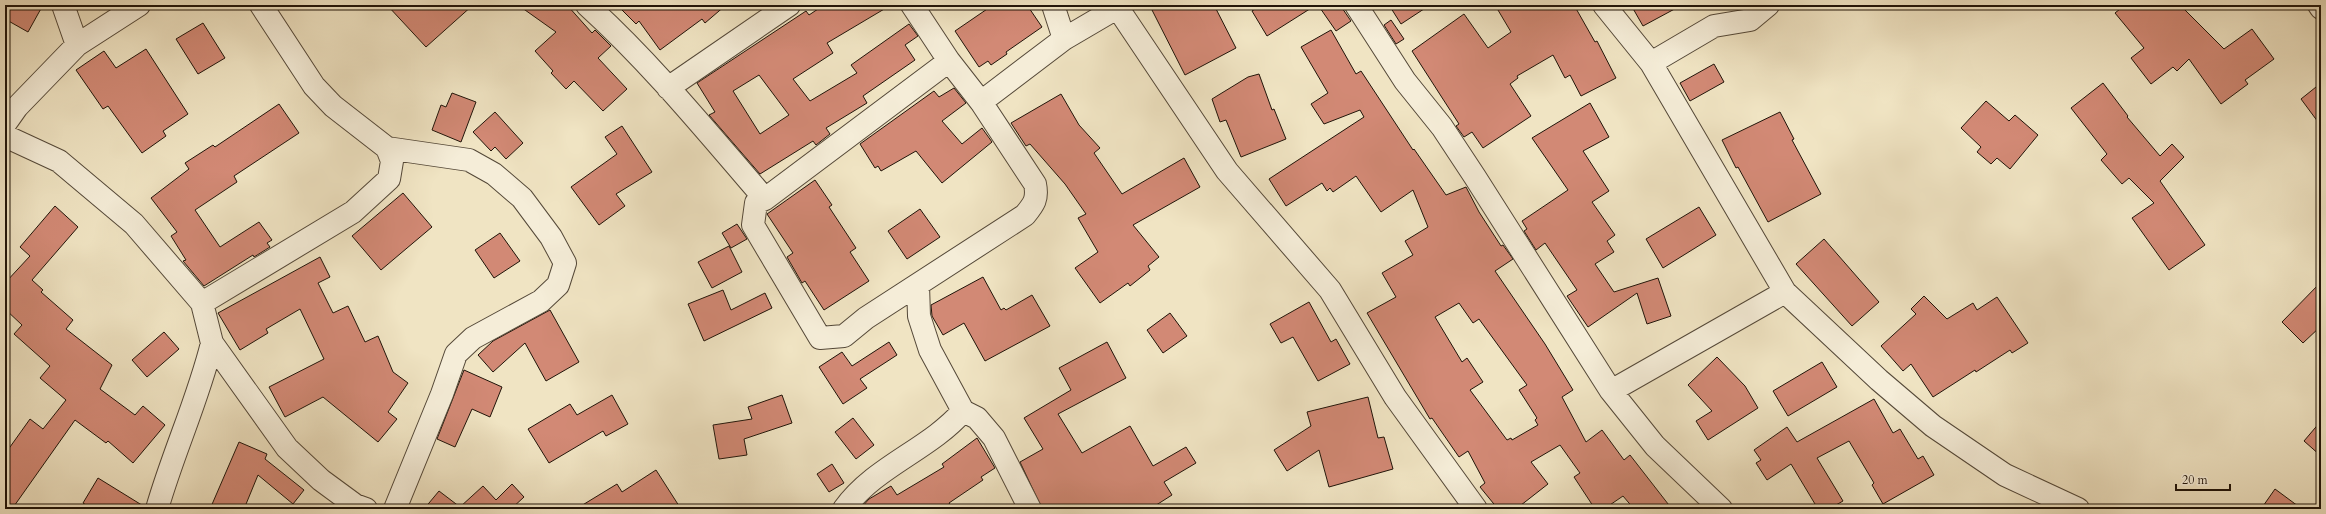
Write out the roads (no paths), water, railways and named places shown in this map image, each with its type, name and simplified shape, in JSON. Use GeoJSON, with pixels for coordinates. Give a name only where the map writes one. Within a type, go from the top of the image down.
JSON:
{"type":"FeatureCollection","features":[{"type":"Feature","properties":{"kind":"street"},"geometry":{"type":"LineString","coordinates":[[63,5],[76,45]]}},
{"type":"Feature","properties":{"kind":"street"},"geometry":{"type":"LineString","coordinates":[[5,124],[17,107],[76,45],[140,5]]}},
{"type":"Feature","properties":{"kind":"street"},"geometry":{"type":"LineString","coordinates":[[261,5],[314,86],[333,106],[387,148],[469,160],[494,174],[522,198],[551,237],[565,263],[558,285],[541,301],[473,338],[456,354],[442,394],[395,509]]}},
{"type":"Feature","properties":{"kind":"street"},"geometry":{"type":"LineString","coordinates":[[587,5],[614,29],[765,199]]}},
{"type":"Feature","properties":{"kind":"street"},"geometry":{"type":"LineString","coordinates":[[668,88],[790,5]]}},
{"type":"Feature","properties":{"kind":"street"},"geometry":{"type":"LineString","coordinates":[[912,5],[949,61],[981,102],[1035,184],[1037,194],[1035,203],[1025,215],[866,318],[844,336],[820,338],[753,224],[756,203],[765,199],[949,61]]}},
{"type":"Feature","properties":{"kind":"street"},"geometry":{"type":"LineString","coordinates":[[1053,5],[1064,39]]}},
{"type":"Feature","properties":{"kind":"street"},"geometry":{"type":"LineString","coordinates":[[1356,5],[1393,65],[1442,127],[1611,391],[1655,446],[1721,509]]}},
{"type":"Feature","properties":{"kind":"street"},"geometry":{"type":"LineString","coordinates":[[1604,5],[1651,63],[1786,292],[1879,380],[1933,426],[2005,475],[2078,509]]}},
{"type":"Feature","properties":{"kind":"street"},"geometry":{"type":"LineString","coordinates":[[1651,63],[1714,26],[1750,20],[1768,5]]}},
{"type":"Feature","properties":{"kind":"street"},"geometry":{"type":"LineString","coordinates":[[981,102],[1064,39],[1120,6],[1227,171],[1330,290],[1395,397],[1476,509]]}},
{"type":"Feature","properties":{"kind":"street"},"geometry":{"type":"LineString","coordinates":[[5,136],[59,161],[134,224],[202,303],[212,343],[287,448],[321,480],[356,505],[366,509]]}},
{"type":"Feature","properties":{"kind":"street"},"geometry":{"type":"LineString","coordinates":[[202,303],[353,212],[389,179],[392,161],[387,148]]}},
{"type":"Feature","properties":{"kind":"street"},"geometry":{"type":"LineString","coordinates":[[918,285],[919,316],[930,350],[963,411],[977,418],[994,438],[1030,509]]}},
{"type":"Feature","properties":{"kind":"street"},"geometry":{"type":"LineString","coordinates":[[1611,391],[1786,292]]}},
{"type":"Feature","properties":{"kind":"street"},"geometry":{"type":"LineString","coordinates":[[157,509],[175,450],[206,367],[212,343]]}},
{"type":"Feature","properties":{"kind":"street"},"geometry":{"type":"LineString","coordinates":[[844,509],[853,496],[871,479],[952,424],[963,411]]}}]}
